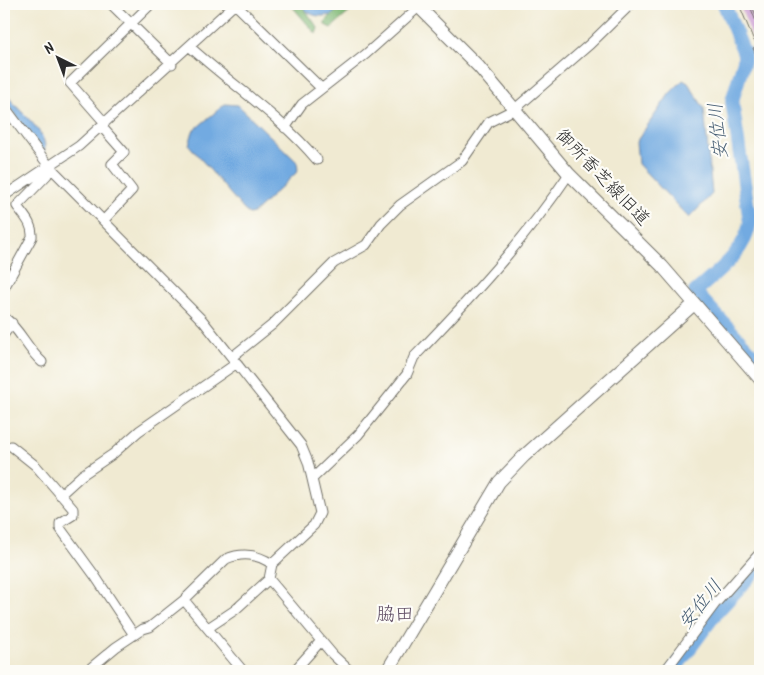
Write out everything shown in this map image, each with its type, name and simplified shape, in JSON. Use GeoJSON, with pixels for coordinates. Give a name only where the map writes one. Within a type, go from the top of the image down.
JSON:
{"type":"FeatureCollection","features":[{"type":"Feature","properties":{"kind":"street"},"geometry":{"type":"LineString","coordinates":[[111,4],[172,64]]}},
{"type":"Feature","properties":{"kind":"street"},"geometry":{"type":"LineString","coordinates":[[104,220],[132,190],[112,164],[124,152],[70,83],[151,4]]}},
{"type":"Feature","properties":{"kind":"street"},"geometry":{"type":"LineString","coordinates":[[4,196],[66,155],[172,64],[235,4],[321,88]]}},
{"type":"Feature","properties":{"kind":"street"},"geometry":{"type":"LineString","coordinates":[[60,495],[82,475],[113,454],[139,431],[235,360],[330,267],[366,245],[386,219],[400,205],[462,161],[488,122],[515,109],[590,44],[631,4]]}},
{"type":"Feature","properties":{"kind":"street"},"geometry":{"type":"LineString","coordinates":[[757,4],[760,12]]}},
{"type":"Feature","properties":{"kind":"street"},"geometry":{"type":"LineString","coordinates":[[285,128],[302,104],[366,54],[419,5]]}},
{"type":"Feature","properties":{"kind":"street","name":"御所香芝線旧道"},"geometry":{"type":"LineString","coordinates":[[419,5],[479,67],[568,174],[628,230],[760,379]]}},
{"type":"Feature","properties":{"kind":"street"},"geometry":{"type":"LineString","coordinates":[[190,47],[240,87],[317,160]]}},
{"type":"Feature","properties":{"kind":"street"},"geometry":{"type":"LineString","coordinates":[[4,106],[49,166],[192,309],[235,360],[306,453],[320,513],[318,519],[272,564],[269,579],[235,610],[208,628]]}},
{"type":"Feature","properties":{"kind":"street"},"geometry":{"type":"LineString","coordinates":[[4,288],[32,237],[33,230],[17,206],[48,175],[49,166]]}},
{"type":"Feature","properties":{"kind":"street"},"geometry":{"type":"LineString","coordinates":[[312,479],[358,435],[407,374],[414,357],[499,267],[532,227],[568,174]]}},
{"type":"Feature","properties":{"kind":"street"},"geometry":{"type":"LineString","coordinates":[[387,671],[499,482],[524,456],[694,304]]}},
{"type":"Feature","properties":{"kind":"street"},"geometry":{"type":"LineString","coordinates":[[4,317],[12,323],[30,350],[42,362]]}},
{"type":"Feature","properties":{"kind":"street"},"geometry":{"type":"LineString","coordinates":[[4,334],[12,323]]}},
{"type":"Feature","properties":{"kind":"street"},"geometry":{"type":"LineString","coordinates":[[12,446],[36,466],[73,509],[73,514],[60,523],[60,528],[134,635]]}},
{"type":"Feature","properties":{"kind":"street"},"geometry":{"type":"LineString","coordinates":[[666,671],[715,604],[760,553]]}},
{"type":"Feature","properties":{"kind":"street"},"geometry":{"type":"LineString","coordinates":[[87,671],[134,635],[150,627],[184,600],[219,564],[234,556],[254,555],[272,564]]}},
{"type":"Feature","properties":{"kind":"street"},"geometry":{"type":"LineString","coordinates":[[269,579],[349,671]]}},
{"type":"Feature","properties":{"kind":"street"},"geometry":{"type":"LineString","coordinates":[[184,600],[242,671]]}},
{"type":"Feature","properties":{"kind":"street"},"geometry":{"type":"LineString","coordinates":[[294,671],[321,641]]}},
{"type":"Feature","properties":{"kind":"green space"},"geometry":{"type":"Polygon","coordinates":[[[290,4],[301,4],[318,28],[316,34],[290,4]]]}},
{"type":"Feature","properties":{"kind":"green space"},"geometry":{"type":"Polygon","coordinates":[[[342,4],[359,4],[331,28],[325,25],[325,22],[342,4]]]}},
{"type":"Feature","properties":{"kind":"water"},"geometry":{"type":"Polygon","coordinates":[[[301,4],[342,4],[332,15],[322,16],[311,14],[301,4]]]}},
{"type":"Feature","properties":{"kind":"water"},"geometry":{"type":"Polygon","coordinates":[[[683,80],[688,83],[704,108],[712,194],[689,218],[638,164],[636,142],[670,93],[683,80]]]}},
{"type":"Feature","properties":{"kind":"water"},"geometry":{"type":"Polygon","coordinates":[[[4,89],[14,104],[42,136],[45,145],[44,153],[4,100],[4,89]]]}},
{"type":"Feature","properties":{"kind":"water"},"geometry":{"type":"Polygon","coordinates":[[[225,104],[238,105],[297,162],[298,171],[254,213],[249,214],[244,210],[189,145],[193,131],[225,104]]]}},
{"type":"Feature","properties":{"kind":"building"},"geometry":{"type":"Polygon","coordinates":[[[750,6],[760,32],[760,39],[754,41],[741,9],[750,6]]]}},
{"type":"Feature","properties":{"kind":"building"},"geometry":{"type":"Polygon","coordinates":[[[760,45],[760,64],[753,48],[760,45]]]}},
{"type":"Feature","properties":{"kind":"waterway","name":"安位川"},"geometry":{"type":"LineString","coordinates":[[724,4],[744,53],[744,61],[732,101],[750,222],[743,243],[729,261],[695,292],[760,362]]}},
{"type":"Feature","properties":{"kind":"waterway","name":"安位川"},"geometry":{"type":"LineString","coordinates":[[673,671],[716,613],[760,565]]}},
{"type":"Feature","properties":{"kind":"district","name":"脇田"},"geometry":{"type":"Point","coordinates":[395,615]}}]}
